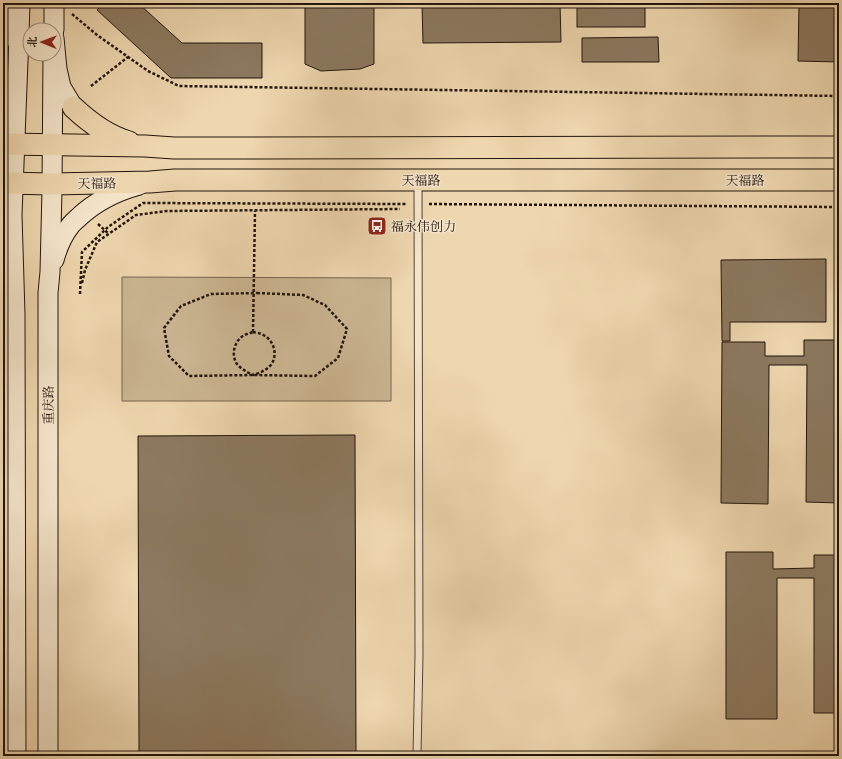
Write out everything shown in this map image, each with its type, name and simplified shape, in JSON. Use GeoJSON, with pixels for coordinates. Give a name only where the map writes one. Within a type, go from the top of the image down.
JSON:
{"type":"FeatureCollection","features":[{"type":"Feature","properties":{"kind":"main road"},"geometry":{"type":"LineString","coordinates":[[3,38],[12,3]]}},
{"type":"Feature","properties":{"kind":"main road"},"geometry":{"type":"LineString","coordinates":[[16,756],[15,352],[12,215],[8,183],[9,144],[20,3]]}},
{"type":"Feature","properties":{"kind":"main road"},"geometry":{"type":"LineString","coordinates":[[56,22],[61,7]]}},
{"type":"Feature","properties":{"kind":"main road","name":"重庆路"},"geometry":{"type":"LineString","coordinates":[[48,756],[48,293],[50,272],[52,184],[53,62]]}},
{"type":"Feature","properties":{"kind":"main road"},"geometry":{"type":"LineString","coordinates":[[56,62],[62,87],[73,107],[101,130],[124,140],[146,146]]}},
{"type":"Feature","properties":{"kind":"main road"},"geometry":{"type":"LineString","coordinates":[[9,144],[146,146],[174,148],[839,147]]}},
{"type":"Feature","properties":{"kind":"main road","name":"天福路"},"geometry":{"type":"LineString","coordinates":[[8,183],[52,184],[176,180],[839,180]]}},
{"type":"Feature","properties":{"kind":"main road"},"geometry":{"type":"LineString","coordinates":[[50,272],[56,252],[70,225],[88,216],[112,194],[130,187],[150,182]]}},
{"type":"Feature","properties":{"kind":"main road"},"geometry":{"type":"LineString","coordinates":[[3,327],[15,352]]}},
{"type":"Feature","properties":{"kind":"lane"},"geometry":{"type":"LineString","coordinates":[[417,756],[419,655],[418,180]]}},
{"type":"Feature","properties":{"kind":"path"},"geometry":{"type":"LineString","coordinates":[[61,7],[97,35],[148,71],[178,86],[839,96]]}},
{"type":"Feature","properties":{"kind":"path"},"geometry":{"type":"LineString","coordinates":[[91,86],[128,57]]}},
{"type":"Feature","properties":{"kind":"path"},"geometry":{"type":"LineString","coordinates":[[400,209],[167,211],[136,215],[97,242],[85,270],[80,294],[82,252],[105,230],[142,203],[839,207]]}},
{"type":"Feature","properties":{"kind":"path"},"geometry":{"type":"LineString","coordinates":[[253,332],[255,210]]}},
{"type":"Feature","properties":{"kind":"path"},"geometry":{"type":"LineString","coordinates":[[88,216],[109,234]]}},
{"type":"Feature","properties":{"kind":"path"},"geometry":{"type":"LineString","coordinates":[[253,293],[303,295],[325,305],[348,329],[338,358],[315,376],[253,375],[189,376],[169,356],[164,328],[181,306],[211,294],[253,293]]}},
{"type":"Feature","properties":{"kind":"path"},"geometry":{"type":"LineString","coordinates":[[253,332],[260,333],[271,340],[275,353],[274,360],[266,370],[253,375],[241,368],[236,363],[234,350],[236,343],[241,338],[246,334],[253,332]]}},
{"type":"Feature","properties":{"kind":"shaded area"},"geometry":{"type":"Polygon","coordinates":[[[122,277],[391,278],[391,401],[122,401],[122,277]]]}},
{"type":"Feature","properties":{"kind":"building"},"geometry":{"type":"Polygon","coordinates":[[[104,3],[138,3],[182,43],[262,43],[262,78],[171,78],[97,10],[104,3]]]}},
{"type":"Feature","properties":{"kind":"building"},"geometry":{"type":"Polygon","coordinates":[[[305,3],[360,3],[360,6],[374,6],[374,64],[360,69],[321,71],[305,64],[305,3]]]}},
{"type":"Feature","properties":{"kind":"building"},"geometry":{"type":"Polygon","coordinates":[[[422,3],[560,3],[561,42],[423,43],[422,3]]]}},
{"type":"Feature","properties":{"kind":"building"},"geometry":{"type":"Polygon","coordinates":[[[577,3],[645,3],[645,27],[577,27],[577,3]]]}},
{"type":"Feature","properties":{"kind":"building"},"geometry":{"type":"Polygon","coordinates":[[[799,3],[839,3],[839,62],[798,61],[799,3]]]}},
{"type":"Feature","properties":{"kind":"building"},"geometry":{"type":"Polygon","coordinates":[[[658,37],[659,62],[582,62],[582,38],[658,37]]]}},
{"type":"Feature","properties":{"kind":"building"},"geometry":{"type":"Polygon","coordinates":[[[826,259],[826,322],[730,322],[730,341],[722,341],[721,260],[826,259]]]}},
{"type":"Feature","properties":{"kind":"building"},"geometry":{"type":"Polygon","coordinates":[[[804,340],[839,340],[839,503],[806,502],[807,365],[769,365],[768,504],[721,503],[722,342],[765,342],[765,356],[804,356],[804,340]]]}},
{"type":"Feature","properties":{"kind":"building"},"geometry":{"type":"Polygon","coordinates":[[[355,435],[356,756],[139,756],[138,436],[355,435]]]}},
{"type":"Feature","properties":{"kind":"building"},"geometry":{"type":"Polygon","coordinates":[[[726,552],[773,552],[773,569],[814,568],[814,555],[839,555],[839,713],[814,713],[814,578],[777,578],[777,719],[726,719],[726,552]]]}},
{"type":"Feature","properties":{"kind":"place","name":"福永伟创力"},"geometry":{"type":"Point","coordinates":[377,226]}}]}
